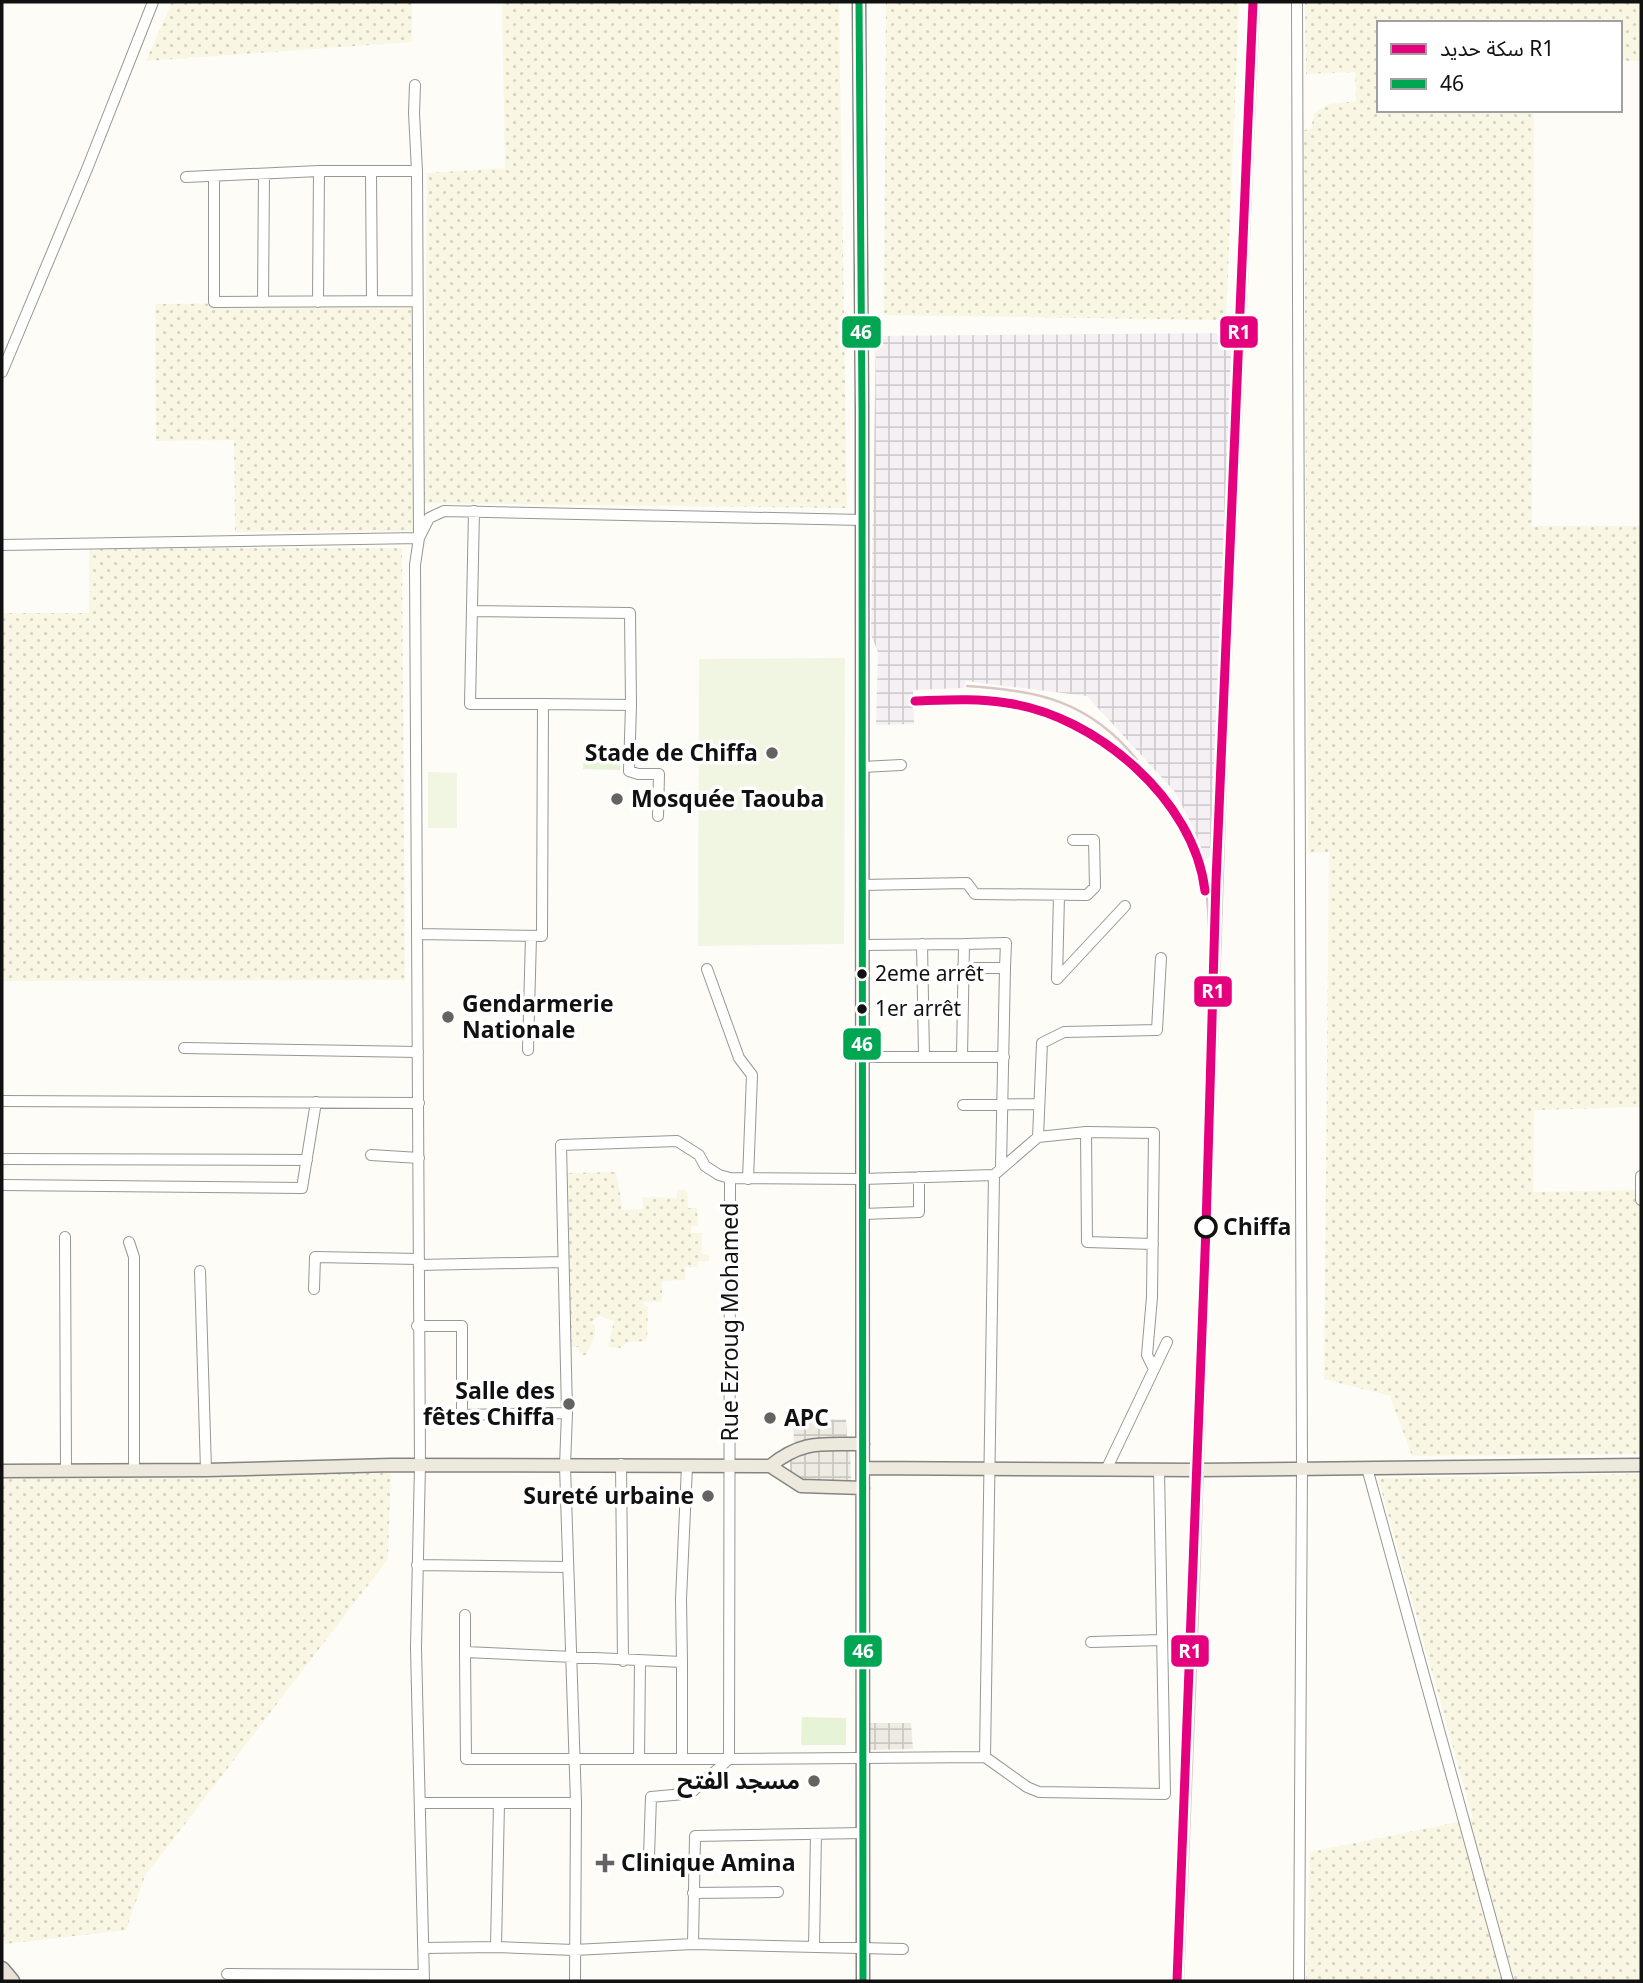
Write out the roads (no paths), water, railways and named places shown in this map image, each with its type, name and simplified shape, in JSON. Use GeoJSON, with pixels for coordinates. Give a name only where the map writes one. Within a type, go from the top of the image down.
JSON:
{"type":"FeatureCollection","features":[{"type":"Feature","properties":{"kind":"highway"},"geometry":{"type":"LineString","coordinates":[[2,1969],[12,1981]]}},
{"type":"Feature","properties":{"kind":"main road"},"geometry":{"type":"LineString","coordinates":[[859,2],[863,1981]]}},
{"type":"Feature","properties":{"kind":"main road"},"geometry":{"type":"LineString","coordinates":[[770,1466],[801,1446],[863,1444]]}},
{"type":"Feature","properties":{"kind":"main road"},"geometry":{"type":"LineString","coordinates":[[2,1471],[419,1465],[770,1466],[801,1486],[863,1488]]}},
{"type":"Feature","properties":{"kind":"main road"},"geometry":{"type":"LineString","coordinates":[[863,1468],[1159,1470],[1641,1465]]}},
{"type":"Feature","properties":{"kind":"street"},"geometry":{"type":"LineString","coordinates":[[2,372],[153,2]]}},
{"type":"Feature","properties":{"kind":"street"},"geometry":{"type":"LineString","coordinates":[[1297,2],[1302,1468],[1299,1981]]}},
{"type":"Feature","properties":{"kind":"street"},"geometry":{"type":"LineString","coordinates":[[227,1974],[424,1978],[416,1648],[419,1102],[415,565],[419,538],[415,85]]}},
{"type":"Feature","properties":{"kind":"street"},"geometry":{"type":"LineString","coordinates":[[371,171],[372,301]]}},
{"type":"Feature","properties":{"kind":"street"},"geometry":{"type":"LineString","coordinates":[[186,177],[417,171]]}},
{"type":"Feature","properties":{"kind":"street"},"geometry":{"type":"LineString","coordinates":[[318,172],[318,302]]}},
{"type":"Feature","properties":{"kind":"street"},"geometry":{"type":"LineString","coordinates":[[263,302],[264,174]]}},
{"type":"Feature","properties":{"kind":"street"},"geometry":{"type":"LineString","coordinates":[[214,177],[214,302],[417,301]]}},
{"type":"Feature","properties":{"kind":"street"},"geometry":{"type":"LineString","coordinates":[[419,538],[429,518],[444,511],[862,520]]}},
{"type":"Feature","properties":{"kind":"street"},"geometry":{"type":"LineString","coordinates":[[474,511],[470,704],[631,705]]}},
{"type":"Feature","properties":{"kind":"street"},"geometry":{"type":"LineString","coordinates":[[2,545],[419,538]]}},
{"type":"Feature","properties":{"kind":"street"},"geometry":{"type":"LineString","coordinates":[[472,611],[630,613],[629,771],[659,774],[658,816]]}},
{"type":"Feature","properties":{"kind":"street"},"geometry":{"type":"LineString","coordinates":[[417,934],[542,936],[544,704]]}},
{"type":"Feature","properties":{"kind":"street"},"geometry":{"type":"LineString","coordinates":[[862,767],[901,765]]}},
{"type":"Feature","properties":{"kind":"street"},"geometry":{"type":"LineString","coordinates":[[862,885],[967,883],[975,894],[1087,895],[1095,887],[1094,840],[1073,840]]}},
{"type":"Feature","properties":{"kind":"street"},"geometry":{"type":"LineString","coordinates":[[1059,894],[1058,979],[1125,906]]}},
{"type":"Feature","properties":{"kind":"street"},"geometry":{"type":"LineString","coordinates":[[528,1050],[531,936]]}},
{"type":"Feature","properties":{"kind":"street"},"geometry":{"type":"LineString","coordinates":[[862,945],[1006,943],[1003,1105],[998,1171],[988,1468],[985,1757]]}},
{"type":"Feature","properties":{"kind":"street"},"geometry":{"type":"LineString","coordinates":[[922,944],[924,1056]]}},
{"type":"Feature","properties":{"kind":"street"},"geometry":{"type":"LineString","coordinates":[[962,1057],[964,944]]}},
{"type":"Feature","properties":{"kind":"street"},"geometry":{"type":"LineString","coordinates":[[1038,1137],[1042,1043],[1064,1032],[1157,1030],[1161,958]]}},
{"type":"Feature","properties":{"kind":"street"},"geometry":{"type":"LineString","coordinates":[[962,968],[1005,968]]}},
{"type":"Feature","properties":{"kind":"street"},"geometry":{"type":"LineString","coordinates":[[707,969],[739,1059],[752,1075],[748,1179]]}},
{"type":"Feature","properties":{"kind":"street"},"geometry":{"type":"LineString","coordinates":[[184,1048],[418,1052]]}},
{"type":"Feature","properties":{"kind":"street"},"geometry":{"type":"LineString","coordinates":[[862,1057],[1004,1057]]}},
{"type":"Feature","properties":{"kind":"street"},"geometry":{"type":"LineString","coordinates":[[2,1101],[419,1102]]}},
{"type":"Feature","properties":{"kind":"street"},"geometry":{"type":"LineString","coordinates":[[2,1185],[302,1188],[316,1102]]}},
{"type":"Feature","properties":{"kind":"street"},"geometry":{"type":"LineString","coordinates":[[963,1105],[1039,1104]]}},
{"type":"Feature","properties":{"kind":"street"},"geometry":{"type":"LineString","coordinates":[[1086,1132],[1087,1242],[1153,1244]]}},
{"type":"Feature","properties":{"kind":"street"},"geometry":{"type":"LineString","coordinates":[[575,1981],[576,1803],[565,1466],[567,1413],[561,1145],[677,1141],[699,1155],[705,1166],[730,1178],[862,1179],[998,1171],[1038,1137],[1086,1132],[1154,1133],[1153,1244],[1147,1355],[1154,1369]]}},
{"type":"Feature","properties":{"kind":"street"},"geometry":{"type":"LineString","coordinates":[[371,1155],[419,1158]]}},
{"type":"Feature","properties":{"kind":"street"},"geometry":{"type":"LineString","coordinates":[[2,1159],[307,1160]]}},
{"type":"Feature","properties":{"kind":"street"},"geometry":{"type":"LineString","coordinates":[[1641,1176],[1641,1200]]}},
{"type":"Feature","properties":{"kind":"street"},"geometry":{"type":"LineString","coordinates":[[862,1214],[919,1212],[919,1177]]}},
{"type":"Feature","properties":{"kind":"street","name":"Rue Ezroug Mohamed"},"geometry":{"type":"LineString","coordinates":[[729,1759],[730,1178]]}},
{"type":"Feature","properties":{"kind":"street"},"geometry":{"type":"LineString","coordinates":[[65,1237],[66,1471]]}},
{"type":"Feature","properties":{"kind":"street"},"geometry":{"type":"LineString","coordinates":[[129,1242],[134,1257],[134,1471]]}},
{"type":"Feature","properties":{"kind":"street"},"geometry":{"type":"LineString","coordinates":[[314,1289],[315,1257],[419,1262],[563,1262]]}},
{"type":"Feature","properties":{"kind":"street"},"geometry":{"type":"LineString","coordinates":[[200,1271],[206,1470]]}},
{"type":"Feature","properties":{"kind":"street"},"geometry":{"type":"LineString","coordinates":[[417,1325],[462,1326],[462,1415],[567,1413]]}},
{"type":"Feature","properties":{"kind":"street"},"geometry":{"type":"LineString","coordinates":[[1106,1470],[1167,1342]]}},
{"type":"Feature","properties":{"kind":"street"},"geometry":{"type":"LineString","coordinates":[[621,1464],[623,1661]]}},
{"type":"Feature","properties":{"kind":"street"},"geometry":{"type":"LineString","coordinates":[[682,1758],[681,1599],[687,1466]]}},
{"type":"Feature","properties":{"kind":"street"},"geometry":{"type":"LineString","coordinates":[[1367,1468],[1508,1981]]}},
{"type":"Feature","properties":{"kind":"street"},"geometry":{"type":"LineString","coordinates":[[465,1615],[466,1759],[985,1757],[1027,1787],[1039,1792],[1165,1794],[1159,1470]]}},
{"type":"Feature","properties":{"kind":"street"},"geometry":{"type":"LineString","coordinates":[[417,1565],[568,1567]]}},
{"type":"Feature","properties":{"kind":"street"},"geometry":{"type":"LineString","coordinates":[[1091,1642],[1162,1640]]}},
{"type":"Feature","properties":{"kind":"street"},"geometry":{"type":"LineString","coordinates":[[465,1652],[682,1662]]}},
{"type":"Feature","properties":{"kind":"street"},"geometry":{"type":"LineString","coordinates":[[639,1759],[640,1661]]}},
{"type":"Feature","properties":{"kind":"street"},"geometry":{"type":"LineString","coordinates":[[649,1856],[651,1797],[693,1791],[729,1759]]}},
{"type":"Feature","properties":{"kind":"street"},"geometry":{"type":"LineString","coordinates":[[420,1803],[576,1803]]}},
{"type":"Feature","properties":{"kind":"street"},"geometry":{"type":"LineString","coordinates":[[496,1947],[499,1803]]}},
{"type":"Feature","properties":{"kind":"street"},"geometry":{"type":"LineString","coordinates":[[693,1944],[695,1836],[863,1833]]}},
{"type":"Feature","properties":{"kind":"street"},"geometry":{"type":"LineString","coordinates":[[814,1947],[816,1834]]}},
{"type":"Feature","properties":{"kind":"street"},"geometry":{"type":"LineString","coordinates":[[693,1893],[778,1892]]}},
{"type":"Feature","properties":{"kind":"street"},"geometry":{"type":"LineString","coordinates":[[424,1948],[574,1950],[693,1944],[902,1949]]}},
{"type":"Feature","properties":{"kind":"railway"},"geometry":{"type":"LineString","coordinates":[[1183,1981],[1227,749],[1259,2]]}},
{"type":"Feature","properties":{"kind":"railway"},"geometry":{"type":"LineString","coordinates":[[967,686],[1016,691],[1061,702],[1100,724],[1137,760]]}},
{"type":"Feature","properties":{"kind":"railway"},"geometry":{"type":"LineString","coordinates":[[915,701],[987,700],[1044,712],[1105,744],[1133,765],[1157,789],[1177,817],[1193,847],[1204,880],[1209,916],[1209,1033]]}},
{"type":"Feature","properties":{"kind":"rail line","name":"R1"},"geometry":{"type":"LineString","coordinates":[[1177,1981],[1206,1227],[1216,881],[1253,2]]}},
{"type":"Feature","properties":{"kind":"rail line","name":"R1"},"geometry":{"type":"LineString","coordinates":[[915,701],[973,700],[1007,703],[1040,711],[1074,725],[1106,744],[1135,767],[1161,795],[1182,825],[1197,857],[1205,891]]}},
{"type":"Feature","properties":{"kind":"place","name":"Stade de Chiffa"},"geometry":{"type":"Point","coordinates":[772,753]}},
{"type":"Feature","properties":{"kind":"place","name":"Mosquée Taouba"},"geometry":{"type":"Point","coordinates":[617,799]}},
{"type":"Feature","properties":{"kind":"place","name":"2eme arrêt"},"geometry":{"type":"Point","coordinates":[862,974]}},
{"type":"Feature","properties":{"kind":"place","name":"1er arrêt"},"geometry":{"type":"Point","coordinates":[862,1009]}},
{"type":"Feature","properties":{"kind":"place","name":"Gendarmerie Nationale"},"geometry":{"type":"Point","coordinates":[448,1017]}},
{"type":"Feature","properties":{"kind":"place","name":"Chiffa"},"geometry":{"type":"Point","coordinates":[1206,1227]}},
{"type":"Feature","properties":{"kind":"place","name":"Salle des fêtes Chiffa"},"geometry":{"type":"Point","coordinates":[569,1404]}},
{"type":"Feature","properties":{"kind":"place","name":"APC"},"geometry":{"type":"Point","coordinates":[770,1418]}},
{"type":"Feature","properties":{"kind":"place","name":"Sureté urbaine"},"geometry":{"type":"Point","coordinates":[708,1496]}},
{"type":"Feature","properties":{"kind":"place","name":"مسجد الفتح"},"geometry":{"type":"Point","coordinates":[814,1781]}},
{"type":"Feature","properties":{"kind":"place","name":"Clinique Amina"},"geometry":{"type":"Point","coordinates":[605,1863]}}]}
